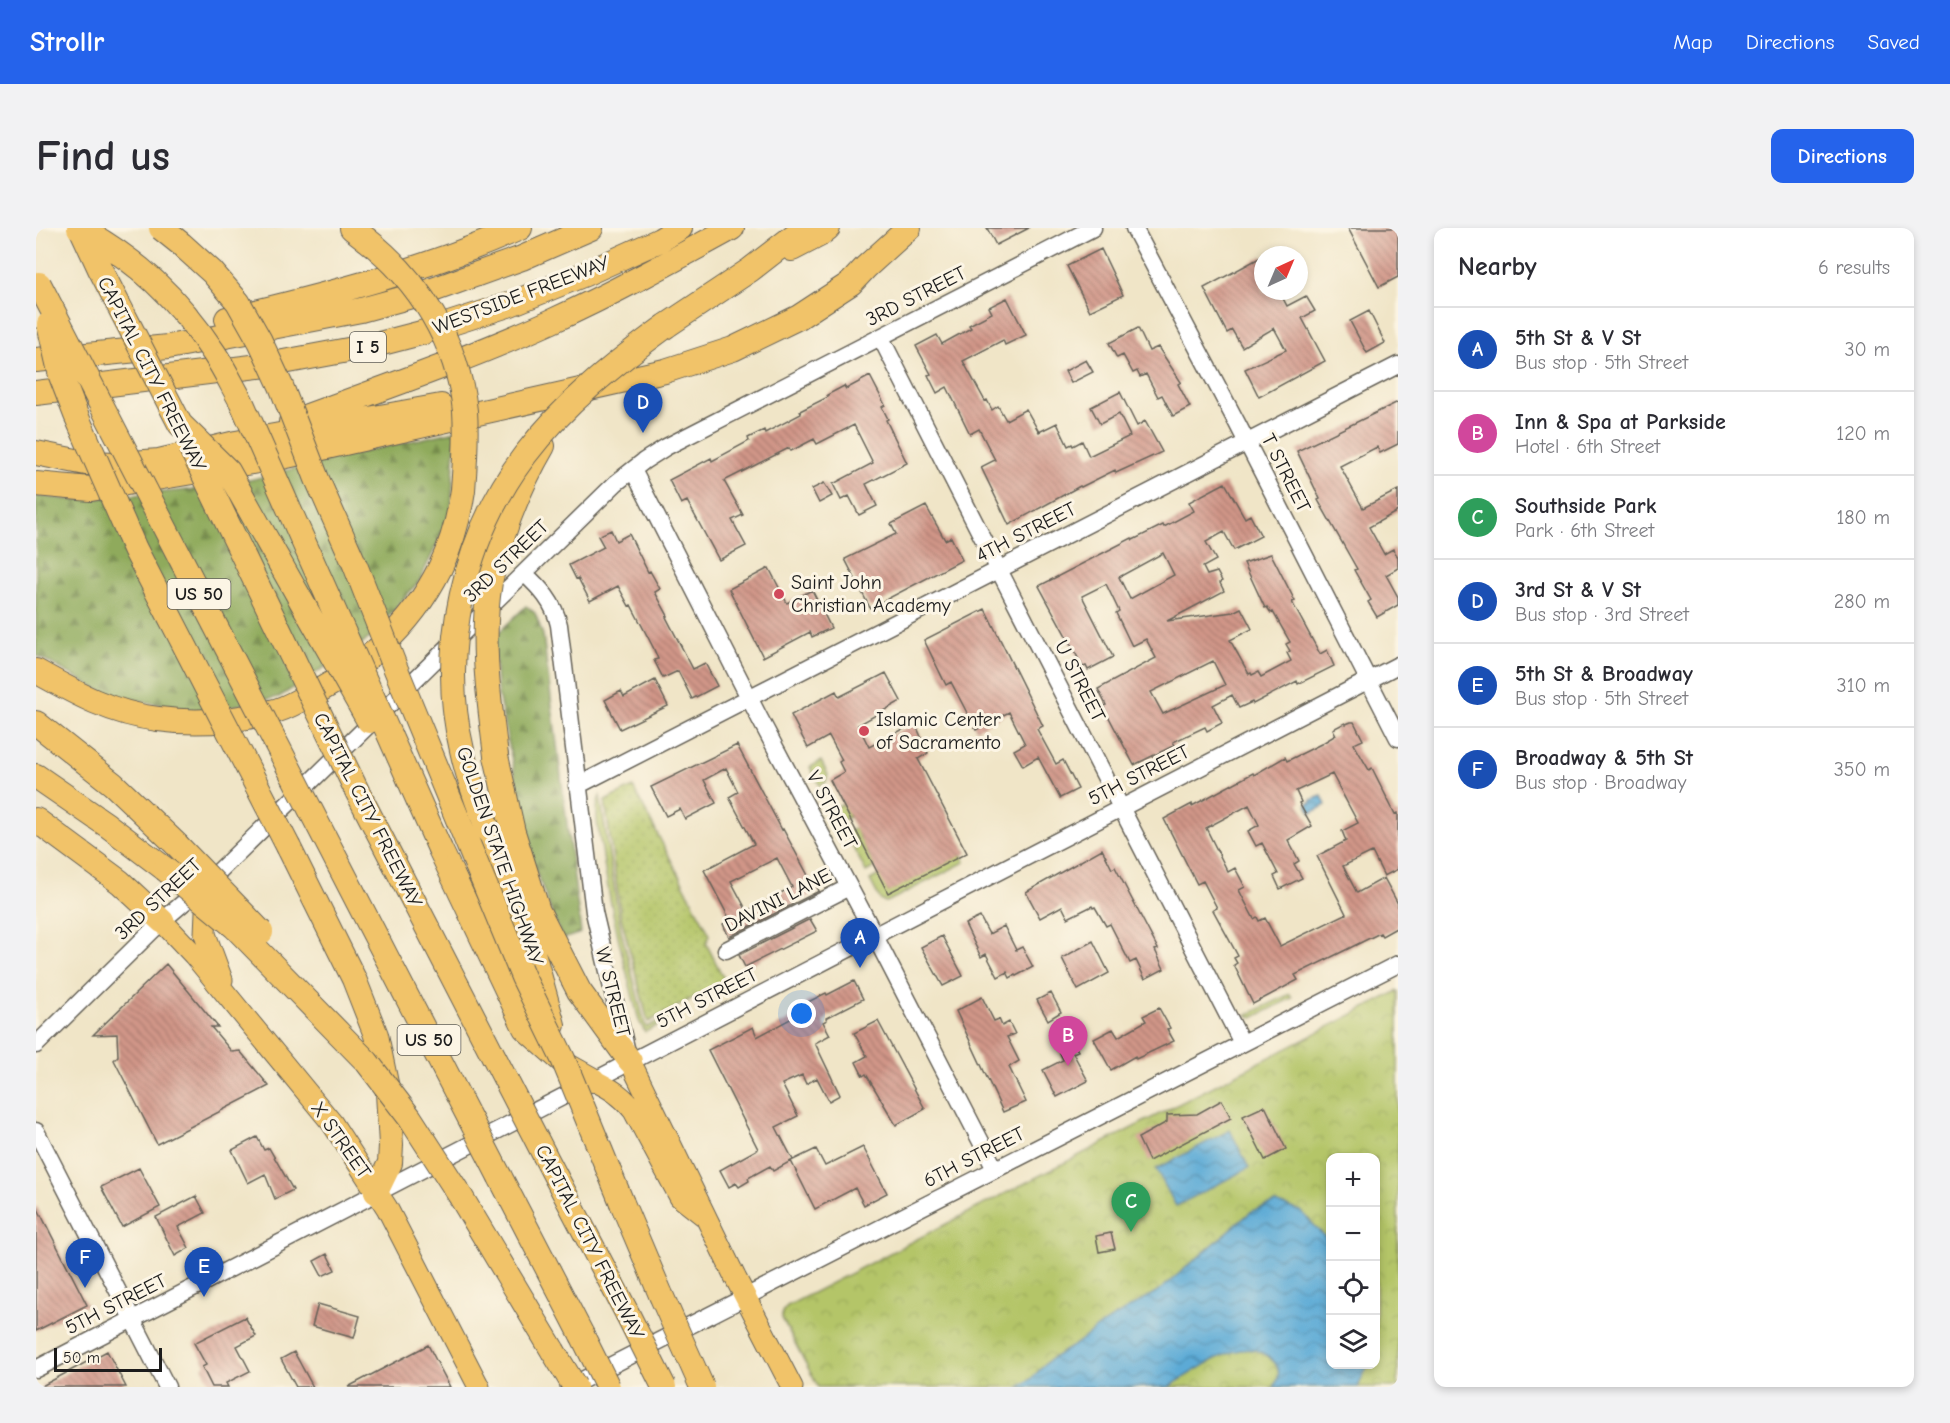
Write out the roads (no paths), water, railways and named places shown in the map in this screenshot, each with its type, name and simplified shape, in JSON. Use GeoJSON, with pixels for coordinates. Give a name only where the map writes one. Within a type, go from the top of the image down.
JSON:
{"type":"FeatureCollection","features":[{"type":"Feature","properties":{"kind":"highway","name":"CAPITAL CITY FREEWAY"},"geometry":{"type":"LineString","coordinates":[[80,228],[180,424],[358,793],[664,1387]]}},
{"type":"Feature","properties":{"kind":"highway"},"geometry":{"type":"LineString","coordinates":[[80,228],[146,273],[172,299],[214,352],[241,401],[440,849],[525,1028],[568,1066],[593,1080]]}},
{"type":"Feature","properties":{"kind":"highway"},"geometry":{"type":"LineString","coordinates":[[161,228],[212,272],[238,302],[260,341],[281,386],[317,479],[355,565],[399,678],[523,976],[563,1059]]}},
{"type":"Feature","properties":{"kind":"highway"},"geometry":{"type":"LineString","coordinates":[[36,671],[93,702],[156,719],[189,722],[272,712],[327,688],[375,652],[401,628],[422,599],[440,569],[459,513],[466,448],[465,410],[459,379],[449,347],[431,311],[410,282],[384,253],[352,228]]}},
{"type":"Feature","properties":{"kind":"highway"},"geometry":{"type":"LineString","coordinates":[[36,349],[224,320],[323,296],[440,261],[520,228]]}},
{"type":"Feature","properties":{"kind":"highway","name":"WESTSIDE FREEWAY"},"geometry":{"type":"LineString","coordinates":[[36,360],[168,346],[361,310],[429,291],[512,262],[591,228]]}},
{"type":"Feature","properties":{"kind":"highway","name":"WESTSIDE FREEWAY"},"geometry":{"type":"LineString","coordinates":[[36,393],[267,365],[375,345],[508,305],[585,274],[660,240],[680,228]]}},
{"type":"Feature","properties":{"kind":"highway"},"geometry":{"type":"LineString","coordinates":[[236,443],[451,363],[549,322],[645,276],[732,228]]}},
{"type":"Feature","properties":{"kind":"highway","name":"GOLDEN STATE HIGHWAY"},"geometry":{"type":"LineString","coordinates":[[702,1387],[622,1203],[563,1059],[532,949],[476,801],[461,748],[454,694],[455,640],[466,574],[479,536],[505,485],[525,455],[551,424],[609,370],[666,326],[750,270],[804,228]]}},
{"type":"Feature","properties":{"kind":"highway"},"geometry":{"type":"LineString","coordinates":[[750,270],[819,235],[828,228]]}},
{"type":"Feature","properties":{"kind":"highway"},"geometry":{"type":"LineString","coordinates":[[36,484],[91,489],[282,457],[664,371],[733,349],[772,331],[824,302],[851,283],[909,228]]}},
{"type":"Feature","properties":{"kind":"highway"},"geometry":{"type":"LineString","coordinates":[[36,453],[86,463],[118,464],[159,461],[236,443],[441,406],[691,349],[766,322],[802,304],[844,276],[866,267]]}},
{"type":"Feature","properties":{"kind":"highway"},"geometry":{"type":"LineString","coordinates":[[37,281],[61,376],[104,481],[135,549],[289,848],[354,980],[376,1035],[388,1093],[391,1145],[390,1163],[376,1192]]}},
{"type":"Feature","properties":{"kind":"highway","name":"US 50"},"geometry":{"type":"LineString","coordinates":[[37,281],[608,1387]]}},
{"type":"Feature","properties":{"kind":"highway"},"geometry":{"type":"LineString","coordinates":[[570,406],[546,440],[525,476],[509,515],[496,555],[485,610],[486,663],[496,756],[513,832],[538,911],[579,991],[630,1061]]}},
{"type":"Feature","properties":{"kind":"highway"},"geometry":{"type":"LineString","coordinates":[[180,424],[228,471],[440,849]]}},
{"type":"Feature","properties":{"kind":"highway"},"geometry":{"type":"LineString","coordinates":[[36,723],[113,784],[196,863],[294,967],[319,997],[410,1118],[461,1197],[575,1387]]}},
{"type":"Feature","properties":{"kind":"highway"},"geometry":{"type":"LineString","coordinates":[[36,776],[165,868],[235,927],[367,1062]]}},
{"type":"Feature","properties":{"kind":"highway"},"geometry":{"type":"LineString","coordinates":[[36,820],[120,882],[162,921]]}},
{"type":"Feature","properties":{"kind":"main road"},"geometry":{"type":"LineString","coordinates":[[208,882],[205,934],[229,997]]}},
{"type":"Feature","properties":{"kind":"main road","name":"X STREET"},"geometry":{"type":"LineString","coordinates":[[162,921],[194,955],[332,1123],[387,1208],[479,1387]]}},
{"type":"Feature","properties":{"kind":"main road","name":"W STREET"},"geometry":{"type":"LineString","coordinates":[[630,1061],[745,1297],[792,1387]]}},
{"type":"Feature","properties":{"kind":"main road"},"geometry":{"type":"LineString","coordinates":[[593,1080],[615,1091],[626,1100],[680,1197],[708,1219]]}},
{"type":"Feature","properties":{"kind":"street","name":"3RD STREET"},"geometry":{"type":"LineString","coordinates":[[36,1045],[162,921],[208,882],[616,483],[666,447],[1093,228]]}},
{"type":"Feature","properties":{"kind":"street","name":"T STREET"},"geometry":{"type":"LineString","coordinates":[[1134,228],[1398,738]]}},
{"type":"Feature","properties":{"kind":"street","name":"U STREET"},"geometry":{"type":"LineString","coordinates":[[881,338],[1242,1043]]}},
{"type":"Feature","properties":{"kind":"street","name":"4TH STREET"},"geometry":{"type":"LineString","coordinates":[[578,786],[1398,365]]}},
{"type":"Feature","properties":{"kind":"street","name":"V STREET"},"geometry":{"type":"LineString","coordinates":[[633,470],[749,698],[995,1169]]}},
{"type":"Feature","properties":{"kind":"street","name":"W STREET"},"geometry":{"type":"LineString","coordinates":[[524,573],[549,599],[557,614],[594,912],[630,1061]]}},
{"type":"Feature","properties":{"kind":"street","name":"5TH STREET"},"geometry":{"type":"LineString","coordinates":[[36,1369],[1398,665]]}},
{"type":"Feature","properties":{"kind":"street","name":"DAVINI LANE"},"geometry":{"type":"LineString","coordinates":[[726,950],[849,887]]}},
{"type":"Feature","properties":{"kind":"street","name":"6TH STREET"},"geometry":{"type":"LineString","coordinates":[[569,1387],[1398,964]]}},
{"type":"Feature","properties":{"kind":"street"},"geometry":{"type":"LineString","coordinates":[[36,1131],[167,1387]]}},
{"type":"Feature","properties":{"kind":"water"},"geometry":{"type":"Polygon","coordinates":[[[1322,796],[1326,805],[1311,813],[1307,804],[1322,796]]]}},
{"type":"Feature","properties":{"kind":"water"},"geometry":{"type":"Polygon","coordinates":[[[1230,1130],[1249,1168],[1176,1206],[1156,1169],[1230,1130]]]}},
{"type":"Feature","properties":{"kind":"water"},"geometry":{"type":"Polygon","coordinates":[[[1275,1203],[1301,1211],[1325,1237],[1326,1369],[1366,1369],[1358,1387],[1274,1387],[1278,1368],[1274,1362],[1264,1354],[1253,1350],[1241,1350],[1204,1365],[1167,1387],[1019,1387],[1031,1379],[1049,1360],[1161,1289],[1252,1211],[1275,1203]]]}},
{"type":"Feature","properties":{"kind":"place","name":"3rd St & V St"},"geometry":{"type":"Point","coordinates":[643,433]}},
{"type":"Feature","properties":{"kind":"place","name":"Saint John Christian Academy"},"geometry":{"type":"Point","coordinates":[779,594]}},
{"type":"Feature","properties":{"kind":"place","name":"Islamic Center of Sacramento"},"geometry":{"type":"Point","coordinates":[864,731]}},
{"type":"Feature","properties":{"kind":"place","name":"5th St & V St"},"geometry":{"type":"Point","coordinates":[860,968]}},
{"type":"Feature","properties":{"kind":"place","name":"Inn & Spa at Parkside"},"geometry":{"type":"Point","coordinates":[1068,1066]}},
{"type":"Feature","properties":{"kind":"place","name":"Southside Park"},"geometry":{"type":"Point","coordinates":[1131,1232]}},
{"type":"Feature","properties":{"kind":"place","name":"Broadway & 5th St"},"geometry":{"type":"Point","coordinates":[85,1288]}},
{"type":"Feature","properties":{"kind":"place","name":"5th St & Broadway"},"geometry":{"type":"Point","coordinates":[204,1297]}}]}
